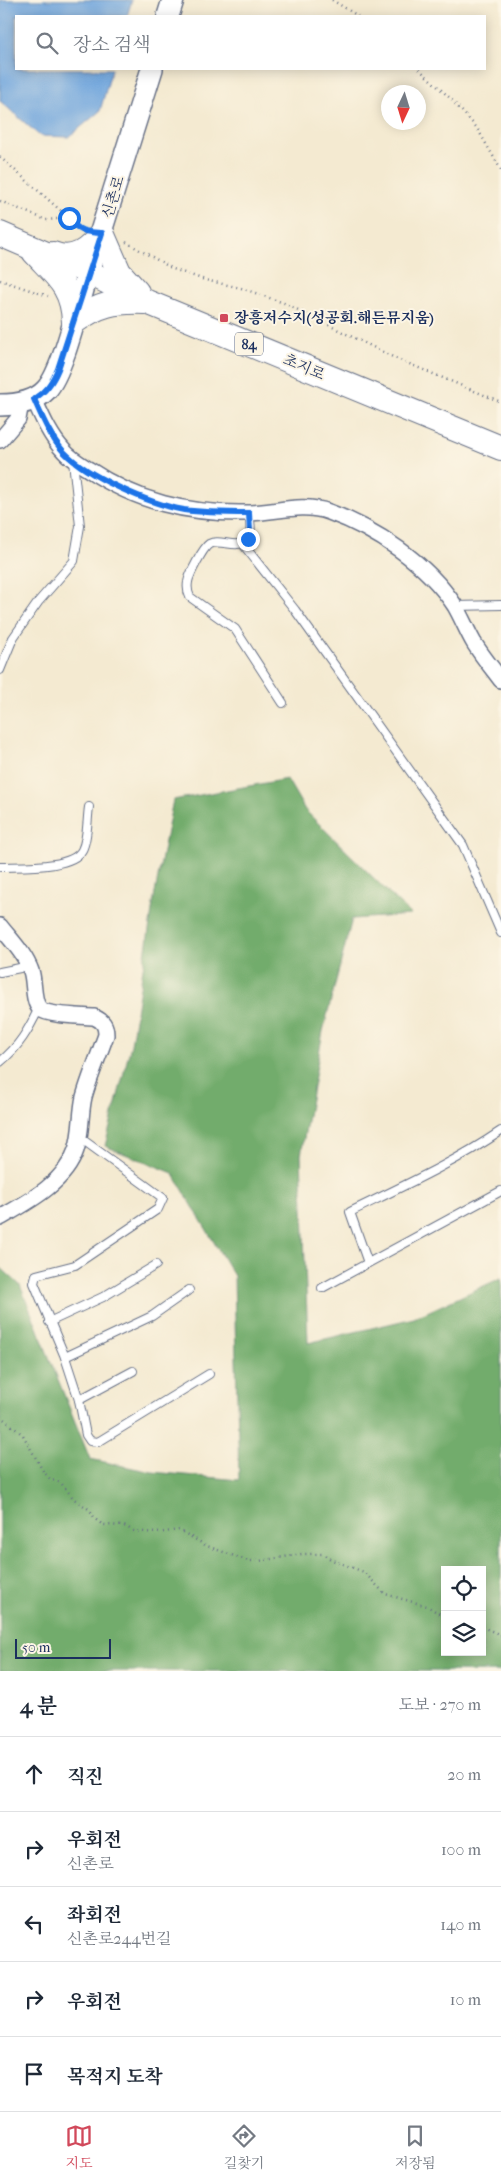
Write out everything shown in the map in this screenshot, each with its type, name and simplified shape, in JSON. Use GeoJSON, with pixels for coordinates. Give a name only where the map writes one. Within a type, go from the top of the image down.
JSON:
{"type":"FeatureCollection","features":[{"type":"Feature","properties":{"kind":"main road"},"geometry":{"type":"LineString","coordinates":[[26,244],[61,258],[79,255],[92,246],[102,233],[119,272],[147,302]]}},
{"type":"Feature","properties":{"kind":"main road","name":"초지로"},"geometry":{"type":"LineString","coordinates":[[0,234],[88,272],[147,302],[501,448]]}},
{"type":"Feature","properties":{"kind":"main road"},"geometry":{"type":"LineString","coordinates":[[26,244],[63,283],[71,296],[74,316],[104,304],[123,301],[147,302]]}},
{"type":"Feature","properties":{"kind":"street"},"geometry":{"type":"LineString","coordinates":[[168,15],[172,0]]}},
{"type":"Feature","properties":{"kind":"street","name":"신촌로"},"geometry":{"type":"LineString","coordinates":[[28,401],[45,391],[52,382],[102,233],[152,70]]}},
{"type":"Feature","properties":{"kind":"street"},"geometry":{"type":"LineString","coordinates":[[0,404],[28,401]]}},
{"type":"Feature","properties":{"kind":"street"},"geometry":{"type":"LineString","coordinates":[[0,440],[18,419],[28,401]]}},
{"type":"Feature","properties":{"kind":"street"},"geometry":{"type":"LineString","coordinates":[[28,401],[55,441],[73,459],[99,476],[126,490],[173,507],[218,513],[249,513],[313,508],[345,519],[380,537],[421,568],[455,606],[476,646],[501,680]]}},
{"type":"Feature","properties":{"kind":"street"},"geometry":{"type":"LineString","coordinates":[[0,926],[27,962],[35,984],[39,1008],[47,1012],[94,1017],[100,1020],[106,1027],[106,1035],[80,1114],[79,1137],[71,1161],[62,1174],[28,1202],[0,1218]]}},
{"type":"Feature","properties":{"kind":"lane"},"geometry":{"type":"LineString","coordinates":[[0,670],[13,638],[39,601],[74,560],[80,526],[73,459]]}},
{"type":"Feature","properties":{"kind":"lane"},"geometry":{"type":"LineString","coordinates":[[249,513],[250,532],[248,539],[242,543],[217,542],[209,544],[202,552],[188,582],[188,591],[190,597],[235,629],[283,703]]}},
{"type":"Feature","properties":{"kind":"lane"},"geometry":{"type":"LineString","coordinates":[[242,543],[295,610],[463,845],[501,933]]}},
{"type":"Feature","properties":{"kind":"lane"},"geometry":{"type":"LineString","coordinates":[[455,606],[501,605]]}},
{"type":"Feature","properties":{"kind":"lane"},"geometry":{"type":"LineString","coordinates":[[0,867],[71,861],[84,848],[89,807]]}},
{"type":"Feature","properties":{"kind":"lane"},"geometry":{"type":"LineString","coordinates":[[0,972],[20,968],[27,962]]}},
{"type":"Feature","properties":{"kind":"lane"},"geometry":{"type":"LineString","coordinates":[[0,1062],[17,1046],[29,1030],[39,1008]]}},
{"type":"Feature","properties":{"kind":"lane"},"geometry":{"type":"LineString","coordinates":[[368,1264],[350,1212],[432,1172],[501,1131]]}},
{"type":"Feature","properties":{"kind":"lane"},"geometry":{"type":"LineString","coordinates":[[79,1137],[163,1198],[158,1209],[75,1264],[36,1275],[34,1282],[65,1357],[79,1400],[86,1435],[90,1441],[98,1442],[208,1374]]}},
{"type":"Feature","properties":{"kind":"lane"},"geometry":{"type":"LineString","coordinates":[[322,1288],[501,1191]]}},
{"type":"Feature","properties":{"kind":"lane"},"geometry":{"type":"LineString","coordinates":[[50,1322],[104,1297],[156,1266]]}},
{"type":"Feature","properties":{"kind":"lane"},"geometry":{"type":"LineString","coordinates":[[65,1357],[152,1316],[189,1290]]}},
{"type":"Feature","properties":{"kind":"lane"},"geometry":{"type":"LineString","coordinates":[[79,1400],[133,1371]]}},
{"type":"Feature","properties":{"kind":"path"},"geometry":{"type":"LineString","coordinates":[[332,0],[356,15]]}},
{"type":"Feature","properties":{"kind":"path"},"geometry":{"type":"LineString","coordinates":[[420,70],[450,98],[477,128],[501,170]]}},
{"type":"Feature","properties":{"kind":"path"},"geometry":{"type":"LineString","coordinates":[[0,157],[69,218],[75,226],[84,232],[102,233],[129,244],[173,269],[205,280],[241,288],[284,303],[395,358],[501,402]]}},
{"type":"Feature","properties":{"kind":"path"},"geometry":{"type":"LineString","coordinates":[[0,201],[46,220],[69,218]]}},
{"type":"Feature","properties":{"kind":"path"},"geometry":{"type":"LineString","coordinates":[[0,280],[52,298],[74,316]]}},
{"type":"Feature","properties":{"kind":"path"},"geometry":{"type":"LineString","coordinates":[[0,1416],[23,1435],[43,1471],[50,1479],[61,1483],[74,1499],[90,1510],[95,1519],[103,1525],[124,1526],[134,1531],[157,1534],[180,1530],[206,1546],[248,1561],[259,1562],[302,1554],[323,1554],[332,1560],[364,1572],[384,1594],[427,1606],[441,1615]]}},
{"type":"Feature","properties":{"kind":"path"},"geometry":{"type":"LineString","coordinates":[[486,1629],[501,1635]]}},
{"type":"Feature","properties":{"kind":"green space"},"geometry":{"type":"Polygon","coordinates":[[[287,779],[305,810],[411,915],[352,919],[323,1031],[301,1155],[308,1343],[414,1318],[501,1278],[501,1671],[0,1671],[0,1267],[20,1285],[90,1459],[152,1472],[239,1480],[234,1276],[173,1173],[105,1146],[131,1045],[154,898],[173,800],[287,779]]]}},
{"type":"Feature","properties":{"kind":"water"},"geometry":{"type":"Polygon","coordinates":[[[0,0],[132,0],[127,15],[15,15],[15,70],[112,70],[100,111],[69,137],[40,136],[0,101],[0,0]]]}},
{"type":"Feature","properties":{"kind":"place","name":"장흥저수지(성공회.해든뮤지움)"},"geometry":{"type":"Point","coordinates":[224,318]}},
{"type":"Feature","properties":{"kind":"route"},"geometry":{"type":"LineString","coordinates":[[69,218],[75,226],[84,232],[102,233],[58,369],[45,391],[34,399],[46,425],[55,441],[73,459],[99,476],[126,490],[150,500],[185,510],[249,513],[250,532],[248,539]]}}]}
